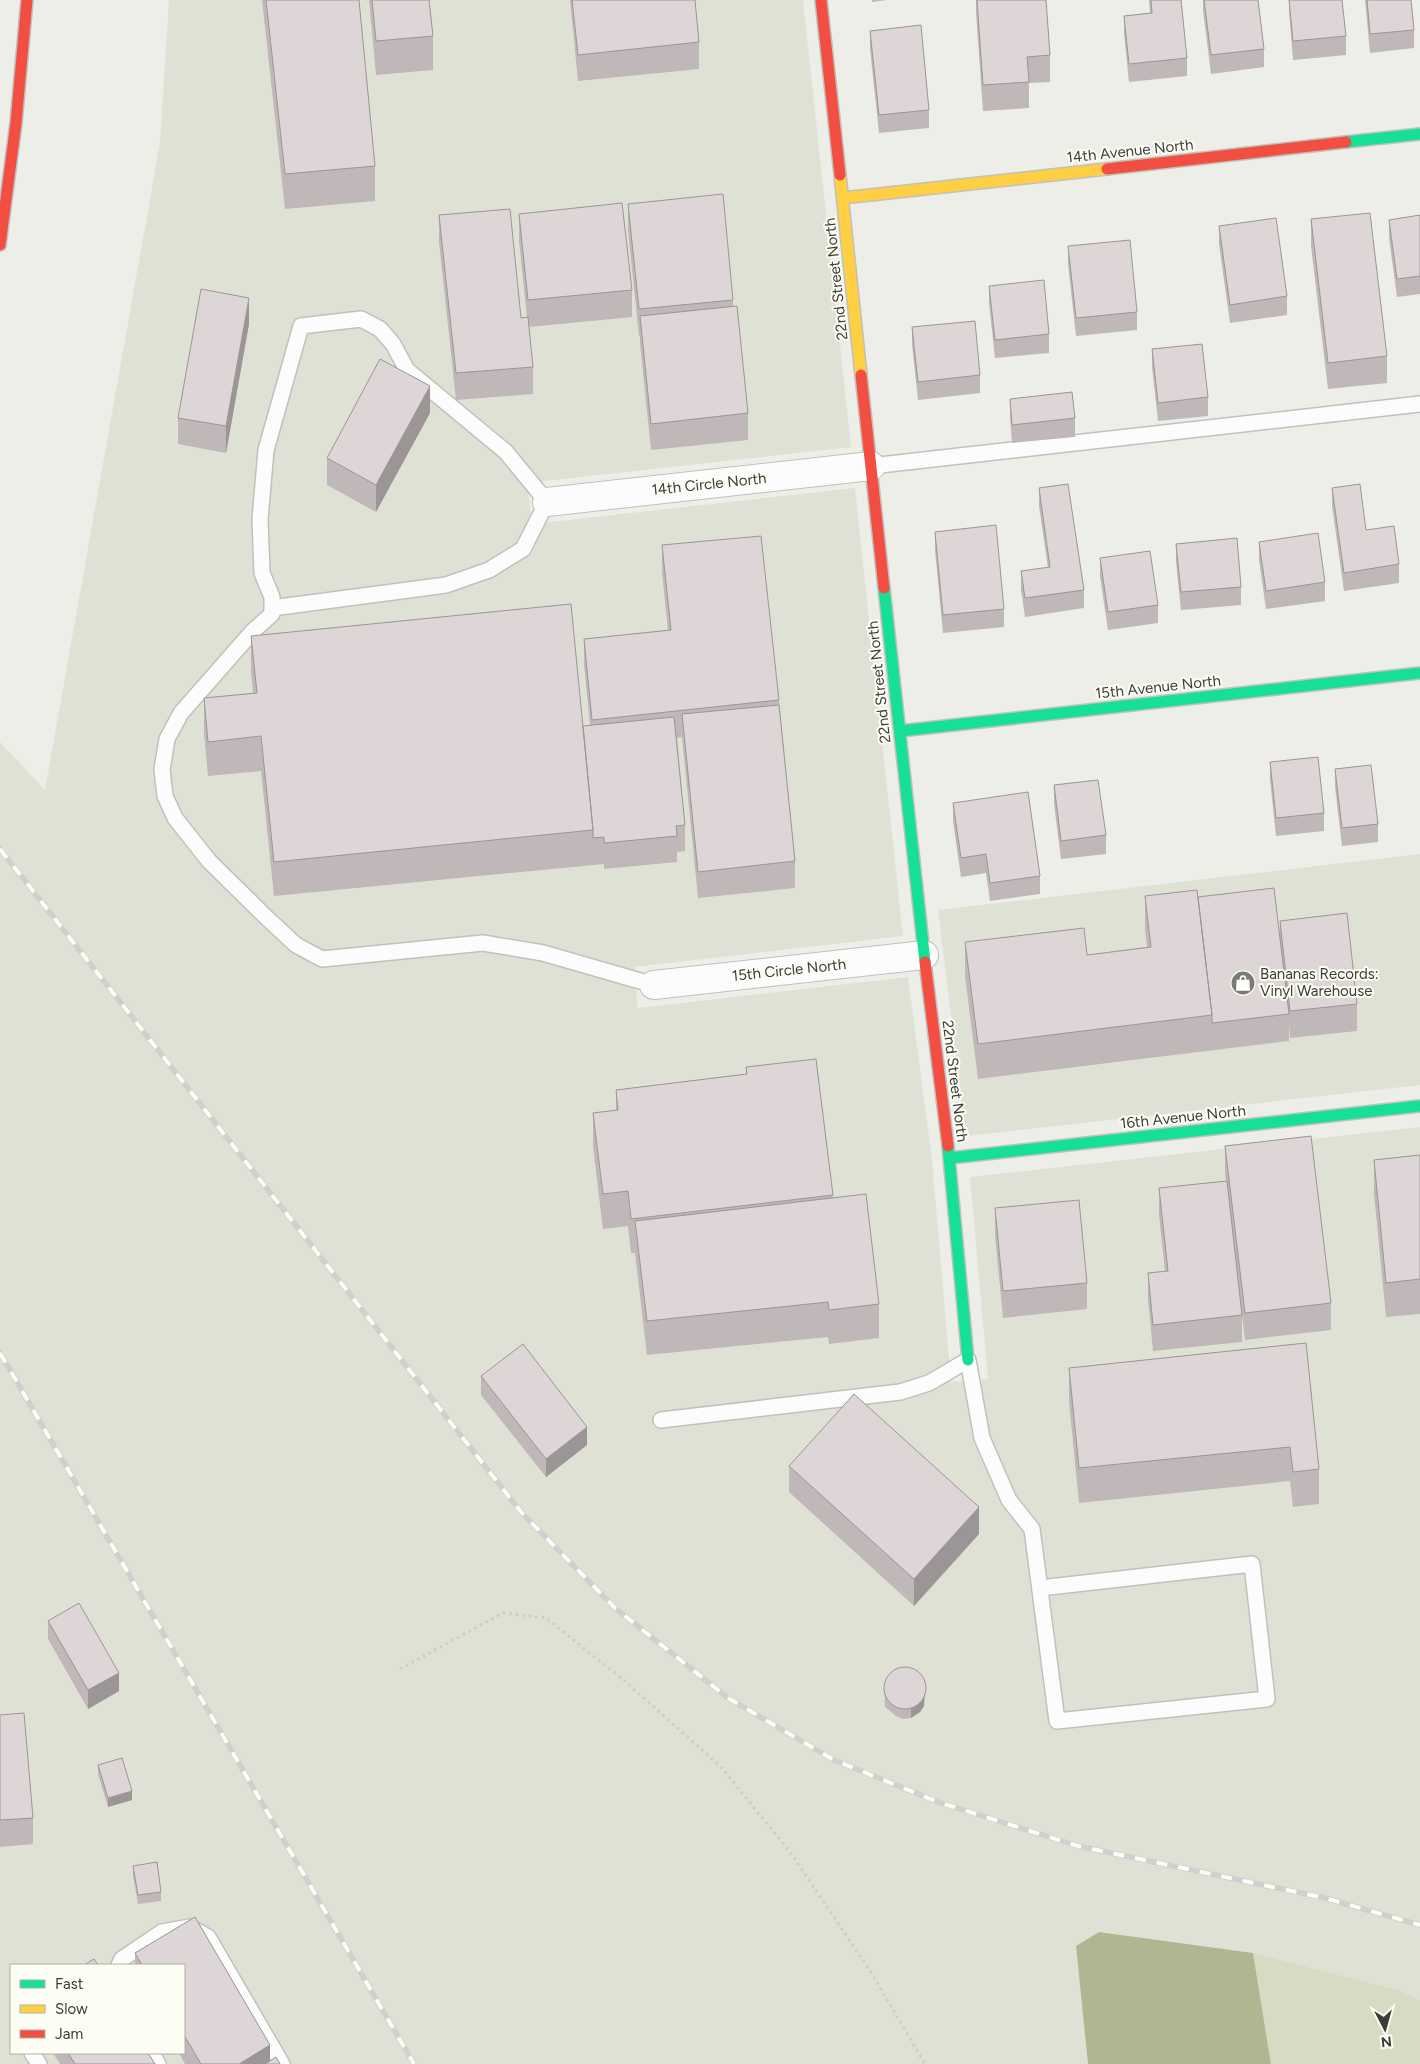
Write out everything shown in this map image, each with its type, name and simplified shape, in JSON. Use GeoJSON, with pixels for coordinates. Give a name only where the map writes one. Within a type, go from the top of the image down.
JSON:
{"type":"FeatureCollection","features":[{"type":"Feature","properties":{"kind":"main road"},"geometry":{"type":"LineString","coordinates":[[0,245],[16,123],[27,0]]}},
{"type":"Feature","properties":{"kind":"main road","name":"22nd Street North"},"geometry":{"type":"LineString","coordinates":[[821,0],[924,955],[950,1158],[968,1360]]}},
{"type":"Feature","properties":{"kind":"main road","name":"14th Avenue North"},"geometry":{"type":"LineString","coordinates":[[843,198],[1420,134]]}},
{"type":"Feature","properties":{"kind":"main road","name":"15th Avenue North"},"geometry":{"type":"LineString","coordinates":[[900,731],[1420,673]]}},
{"type":"Feature","properties":{"kind":"main road","name":"16th Avenue North"},"geometry":{"type":"LineString","coordinates":[[950,1158],[1420,1106]]}},
{"type":"Feature","properties":{"kind":"street","name":"14th Circle North"},"geometry":{"type":"LineString","coordinates":[[547,502],[872,466]]}},
{"type":"Feature","properties":{"kind":"street","name":"15th Circle North"},"geometry":{"type":"LineString","coordinates":[[654,985],[924,955]]}},
{"type":"Feature","properties":{"kind":"lane"},"geometry":{"type":"LineString","coordinates":[[272,608],[446,585],[489,570],[523,549],[547,502],[506,452],[408,370],[393,344],[380,329],[361,319],[301,326],[266,450],[260,519],[262,573],[272,597],[272,608],[272,614],[253,631],[219,672],[181,713],[167,740],[162,770],[165,796],[176,818],[208,860],[296,945],[322,958],[483,943],[543,952],[654,985]]}},
{"type":"Feature","properties":{"kind":"lane"},"geometry":{"type":"LineString","coordinates":[[872,466],[1420,404]]}},
{"type":"Feature","properties":{"kind":"lane"},"geometry":{"type":"LineString","coordinates":[[660,1420],[900,1392],[929,1382],[968,1360],[982,1438],[1009,1500],[1032,1529],[1057,1721],[1267,1699],[1252,1564],[1040,1588]]}},
{"type":"Feature","properties":{"kind":"lane"},"geometry":{"type":"LineString","coordinates":[[120,1964],[122,1959],[162,1932],[190,1927],[208,1937],[282,2064]]}},
{"type":"Feature","properties":{"kind":"path"},"geometry":{"type":"LineString","coordinates":[[400,1669],[503,1613],[546,1618],[626,1682],[721,1767],[790,1852],[869,1969],[925,2064]]}},
{"type":"Feature","properties":{"kind":"shaded area"},"geometry":{"type":"Polygon","coordinates":[[[169,0],[803,0],[851,447],[527,483],[532,524],[855,488],[903,936],[634,967],[638,1008],[908,977],[932,1160],[951,1382],[988,1379],[970,1177],[1420,1127],[1420,2000],[1402,1991],[1253,1953],[1099,1932],[1076,1946],[1088,2064],[0,2064],[0,742],[45,790],[160,143],[169,0]]]}},
{"type":"Feature","properties":{"kind":"shaded area"},"geometry":{"type":"Polygon","coordinates":[[[1420,854],[1420,1085],[966,1136],[938,910],[1420,854]]]}},
{"type":"Feature","properties":{"kind":"shaded area"},"geometry":{"type":"Polygon","coordinates":[[[1099,1932],[1253,1953],[1271,2064],[1088,2064],[1076,1946],[1099,1932]]]}},
{"type":"Feature","properties":{"kind":"shaded area"},"geometry":{"type":"Polygon","coordinates":[[[1253,1953],[1402,1991],[1420,2000],[1420,2064],[1271,2064],[1253,1953]]]}},
{"type":"Feature","properties":{"kind":"building"},"geometry":{"type":"Polygon","coordinates":[[[266,0],[359,0],[375,166],[285,174],[266,0]]]}},
{"type":"Feature","properties":{"kind":"building"},"geometry":{"type":"Polygon","coordinates":[[[372,0],[429,0],[433,36],[376,41],[372,0]]]}},
{"type":"Feature","properties":{"kind":"building"},"geometry":{"type":"Polygon","coordinates":[[[572,0],[695,0],[699,42],[578,55],[572,0]]]}},
{"type":"Feature","properties":{"kind":"building"},"geometry":{"type":"Polygon","coordinates":[[[977,0],[1046,0],[1050,55],[1027,57],[1029,82],[983,85],[977,0]]]}},
{"type":"Feature","properties":{"kind":"building"},"geometry":{"type":"Polygon","coordinates":[[[1151,0],[1181,0],[1187,58],[1129,64],[1124,16],[1152,13],[1151,0]]]}},
{"type":"Feature","properties":{"kind":"building"},"geometry":{"type":"Polygon","coordinates":[[[1204,0],[1258,0],[1264,49],[1211,55],[1204,0]]]}},
{"type":"Feature","properties":{"kind":"building"},"geometry":{"type":"Polygon","coordinates":[[[1289,0],[1342,0],[1346,36],[1293,41],[1289,0]]]}},
{"type":"Feature","properties":{"kind":"building"},"geometry":{"type":"Polygon","coordinates":[[[1367,0],[1411,0],[1414,30],[1370,34],[1367,0]]]}},
{"type":"Feature","properties":{"kind":"building"},"geometry":{"type":"Polygon","coordinates":[[[921,25],[929,110],[879,115],[870,31],[921,25]]]}},
{"type":"Feature","properties":{"kind":"building"},"geometry":{"type":"Polygon","coordinates":[[[723,194],[733,300],[639,309],[628,204],[723,194]]]}},
{"type":"Feature","properties":{"kind":"building"},"geometry":{"type":"Polygon","coordinates":[[[622,203],[632,290],[528,300],[519,214],[622,203]]]}},
{"type":"Feature","properties":{"kind":"building"},"geometry":{"type":"Polygon","coordinates":[[[510,209],[521,318],[528,317],[533,367],[456,373],[439,215],[510,209]]]}},
{"type":"Feature","properties":{"kind":"building"},"geometry":{"type":"Polygon","coordinates":[[[1370,213],[1387,356],[1328,363],[1311,219],[1370,213]]]}},
{"type":"Feature","properties":{"kind":"building"},"geometry":{"type":"Polygon","coordinates":[[[1420,215],[1420,276],[1397,279],[1389,220],[1420,215]]]}},
{"type":"Feature","properties":{"kind":"building"},"geometry":{"type":"Polygon","coordinates":[[[1276,218],[1287,296],[1230,305],[1219,226],[1276,218]]]}},
{"type":"Feature","properties":{"kind":"building"},"geometry":{"type":"Polygon","coordinates":[[[1130,240],[1137,312],[1076,318],[1068,246],[1130,240]]]}},
{"type":"Feature","properties":{"kind":"building"},"geometry":{"type":"Polygon","coordinates":[[[1044,280],[1049,334],[995,340],[989,286],[1044,280]]]}},
{"type":"Feature","properties":{"kind":"building"},"geometry":{"type":"Polygon","coordinates":[[[201,289],[249,298],[226,426],[178,418],[201,289]]]}},
{"type":"Feature","properties":{"kind":"building"},"geometry":{"type":"Polygon","coordinates":[[[737,306],[748,413],[651,424],[640,316],[737,306]]]}},
{"type":"Feature","properties":{"kind":"building"},"geometry":{"type":"Polygon","coordinates":[[[975,321],[980,375],[918,382],[912,327],[975,321]]]}},
{"type":"Feature","properties":{"kind":"building"},"geometry":{"type":"Polygon","coordinates":[[[1202,344],[1208,397],[1158,403],[1152,349],[1202,344]]]}},
{"type":"Feature","properties":{"kind":"building"},"geometry":{"type":"Polygon","coordinates":[[[380,359],[430,386],[376,485],[327,458],[380,359]]]}},
{"type":"Feature","properties":{"kind":"building"},"geometry":{"type":"Polygon","coordinates":[[[1072,392],[1075,418],[1012,425],[1010,399],[1072,392]]]}},
{"type":"Feature","properties":{"kind":"building"},"geometry":{"type":"Polygon","coordinates":[[[1068,484],[1084,590],[1025,598],[1021,571],[1050,567],[1039,488],[1068,484]]]}},
{"type":"Feature","properties":{"kind":"building"},"geometry":{"type":"Polygon","coordinates":[[[1360,484],[1366,530],[1394,526],[1399,564],[1344,573],[1332,488],[1360,484]]]}},
{"type":"Feature","properties":{"kind":"building"},"geometry":{"type":"Polygon","coordinates":[[[996,525],[1004,609],[943,615],[935,532],[996,525]]]}},
{"type":"Feature","properties":{"kind":"building"},"geometry":{"type":"Polygon","coordinates":[[[1318,533],[1325,582],[1266,591],[1259,542],[1318,533]]]}},
{"type":"Feature","properties":{"kind":"building"},"geometry":{"type":"Polygon","coordinates":[[[761,536],[779,700],[592,720],[584,639],[671,630],[662,545],[761,536]]]}},
{"type":"Feature","properties":{"kind":"building"},"geometry":{"type":"Polygon","coordinates":[[[1237,538],[1241,587],[1181,592],[1176,544],[1237,538]]]}},
{"type":"Feature","properties":{"kind":"building"},"geometry":{"type":"Polygon","coordinates":[[[1150,551],[1158,605],[1108,612],[1100,558],[1150,551]]]}},
{"type":"Feature","properties":{"kind":"building"},"geometry":{"type":"Polygon","coordinates":[[[571,604],[593,830],[274,862],[261,736],[208,742],[204,698],[257,693],[251,636],[571,604]]]}},
{"type":"Feature","properties":{"kind":"building"},"geometry":{"type":"Polygon","coordinates":[[[779,705],[795,861],[698,872],[682,714],[779,705]]]}},
{"type":"Feature","properties":{"kind":"building"},"geometry":{"type":"Polygon","coordinates":[[[674,717],[685,825],[676,826],[677,836],[604,843],[604,837],[593,838],[583,726],[674,717]]]}},
{"type":"Feature","properties":{"kind":"building"},"geometry":{"type":"Polygon","coordinates":[[[1318,757],[1324,813],[1276,818],[1270,762],[1318,757]]]}},
{"type":"Feature","properties":{"kind":"building"},"geometry":{"type":"Polygon","coordinates":[[[1371,765],[1378,824],[1342,828],[1335,769],[1371,765]]]}},
{"type":"Feature","properties":{"kind":"building"},"geometry":{"type":"Polygon","coordinates":[[[1098,780],[1106,835],[1061,841],[1054,785],[1098,780]]]}},
{"type":"Feature","properties":{"kind":"building"},"geometry":{"type":"Polygon","coordinates":[[[1028,792],[1040,876],[990,883],[986,854],[961,858],[953,803],[1028,792]]]}},
{"type":"Feature","properties":{"kind":"building","name":"Bananas Records: Vinyl Warehouse"},"geometry":{"type":"Polygon","coordinates":[[[1274,888],[1289,1014],[1212,1023],[1198,897],[1274,888]]]}},
{"type":"Feature","properties":{"kind":"building"},"geometry":{"type":"Polygon","coordinates":[[[1197,890],[1212,1015],[978,1044],[965,942],[1084,928],[1087,955],[1151,947],[1145,896],[1197,890]]]}},
{"type":"Feature","properties":{"kind":"building"},"geometry":{"type":"Polygon","coordinates":[[[1347,913],[1357,1004],[1290,1011],[1280,921],[1347,913]]]}},
{"type":"Feature","properties":{"kind":"building"},"geometry":{"type":"Polygon","coordinates":[[[816,1059],[833,1195],[631,1219],[628,1191],[603,1194],[593,1113],[618,1110],[616,1090],[747,1074],[746,1067],[816,1059]]]}},
{"type":"Feature","properties":{"kind":"building"},"geometry":{"type":"Polygon","coordinates":[[[1311,1136],[1331,1303],[1245,1313],[1225,1146],[1311,1136]]]}},
{"type":"Feature","properties":{"kind":"building"},"geometry":{"type":"Polygon","coordinates":[[[1420,1155],[1420,1279],[1386,1283],[1374,1160],[1420,1155]]]}},
{"type":"Feature","properties":{"kind":"building"},"geometry":{"type":"Polygon","coordinates":[[[1227,1181],[1242,1315],[1153,1325],[1148,1273],[1168,1271],[1159,1188],[1227,1181]]]}},
{"type":"Feature","properties":{"kind":"building"},"geometry":{"type":"Polygon","coordinates":[[[866,1194],[879,1304],[829,1310],[828,1302],[647,1321],[635,1221],[866,1194]]]}},
{"type":"Feature","properties":{"kind":"building"},"geometry":{"type":"Polygon","coordinates":[[[1079,1200],[1087,1283],[1003,1291],[995,1208],[1079,1200]]]}},
{"type":"Feature","properties":{"kind":"building"},"geometry":{"type":"Polygon","coordinates":[[[1306,1343],[1319,1469],[1293,1472],[1290,1447],[1079,1468],[1069,1368],[1306,1343]]]}},
{"type":"Feature","properties":{"kind":"building"},"geometry":{"type":"Polygon","coordinates":[[[523,1344],[587,1427],[546,1459],[481,1376],[523,1344]]]}},
{"type":"Feature","properties":{"kind":"building"},"geometry":{"type":"Polygon","coordinates":[[[854,1394],[979,1507],[914,1579],[789,1466],[854,1394]]]}},
{"type":"Feature","properties":{"kind":"building"},"geometry":{"type":"Polygon","coordinates":[[[79,1603],[119,1673],[88,1690],[48,1621],[79,1603]]]}},
{"type":"Feature","properties":{"kind":"building"},"geometry":{"type":"Polygon","coordinates":[[[901,1667],[909,1667],[920,1673],[926,1688],[920,1703],[909,1709],[901,1709],[890,1703],[884,1692],[884,1684],[890,1673],[901,1667]]]}},
{"type":"Feature","properties":{"kind":"building"},"geometry":{"type":"Polygon","coordinates":[[[24,1713],[33,1818],[0,1820],[0,1715],[24,1713]]]}},
{"type":"Feature","properties":{"kind":"building"},"geometry":{"type":"Polygon","coordinates":[[[122,1758],[132,1791],[108,1798],[98,1765],[122,1758]]]}},
{"type":"Feature","properties":{"kind":"building"},"geometry":{"type":"Polygon","coordinates":[[[157,1862],[161,1892],[138,1895],[133,1866],[157,1862]]]}},
{"type":"Feature","properties":{"kind":"building"},"geometry":{"type":"Polygon","coordinates":[[[195,1917],[270,2045],[239,2064],[201,2064],[185,2037],[185,1964],[141,1964],[135,1953],[195,1917]]]}},
{"type":"Feature","properties":{"kind":"building"},"geometry":{"type":"Polygon","coordinates":[[[94,1959],[97,1964],[86,1964],[94,1959]]]}},
{"type":"Feature","properties":{"kind":"building"},"geometry":{"type":"Polygon","coordinates":[[[69,2054],[149,2054],[155,2064],[75,2064],[69,2054]]]}},
{"type":"Feature","properties":{"kind":"building"},"geometry":{"type":"Polygon","coordinates":[[[276,2057],[280,2064],[265,2064],[276,2057]]]}},
{"type":"Feature","properties":{"kind":"railway"},"geometry":{"type":"LineString","coordinates":[[0,849],[521,1512],[615,1608],[728,1698],[834,1760],[938,1802],[1078,1846],[1325,1898],[1420,1925]]}},
{"type":"Feature","properties":{"kind":"railway"},"geometry":{"type":"LineString","coordinates":[[0,1353],[414,2064]]}},
{"type":"Feature","properties":{"kind":"traffic: fast"},"geometry":{"type":"LineString","coordinates":[[1346,142],[1420,134]]}},
{"type":"Feature","properties":{"kind":"traffic: fast"},"geometry":{"type":"LineString","coordinates":[[884,588],[925,962]]}},
{"type":"Feature","properties":{"kind":"traffic: fast"},"geometry":{"type":"LineString","coordinates":[[900,731],[1420,673]]}},
{"type":"Feature","properties":{"kind":"traffic: fast"},"geometry":{"type":"LineString","coordinates":[[950,1158],[1420,1106]]}},
{"type":"Feature","properties":{"kind":"traffic: fast"},"geometry":{"type":"LineString","coordinates":[[948,1146],[968,1360]]}},
{"type":"Feature","properties":{"kind":"traffic: slow"},"geometry":{"type":"LineString","coordinates":[[843,198],[1107,169]]}},
{"type":"Feature","properties":{"kind":"traffic: slow"},"geometry":{"type":"LineString","coordinates":[[840,175],[861,375]]}},
{"type":"Feature","properties":{"kind":"traffic: jam"},"geometry":{"type":"LineString","coordinates":[[0,245],[16,123],[27,0]]}},
{"type":"Feature","properties":{"kind":"traffic: jam"},"geometry":{"type":"LineString","coordinates":[[821,0],[840,175]]}},
{"type":"Feature","properties":{"kind":"traffic: jam"},"geometry":{"type":"LineString","coordinates":[[1107,169],[1346,142]]}},
{"type":"Feature","properties":{"kind":"traffic: jam"},"geometry":{"type":"LineString","coordinates":[[861,375],[884,588]]}},
{"type":"Feature","properties":{"kind":"traffic: jam"},"geometry":{"type":"LineString","coordinates":[[925,962],[948,1146]]}},
{"type":"Feature","properties":{"kind":"place","name":"Bananas Records: Vinyl Warehouse"},"geometry":{"type":"Point","coordinates":[1243,983]}}]}
